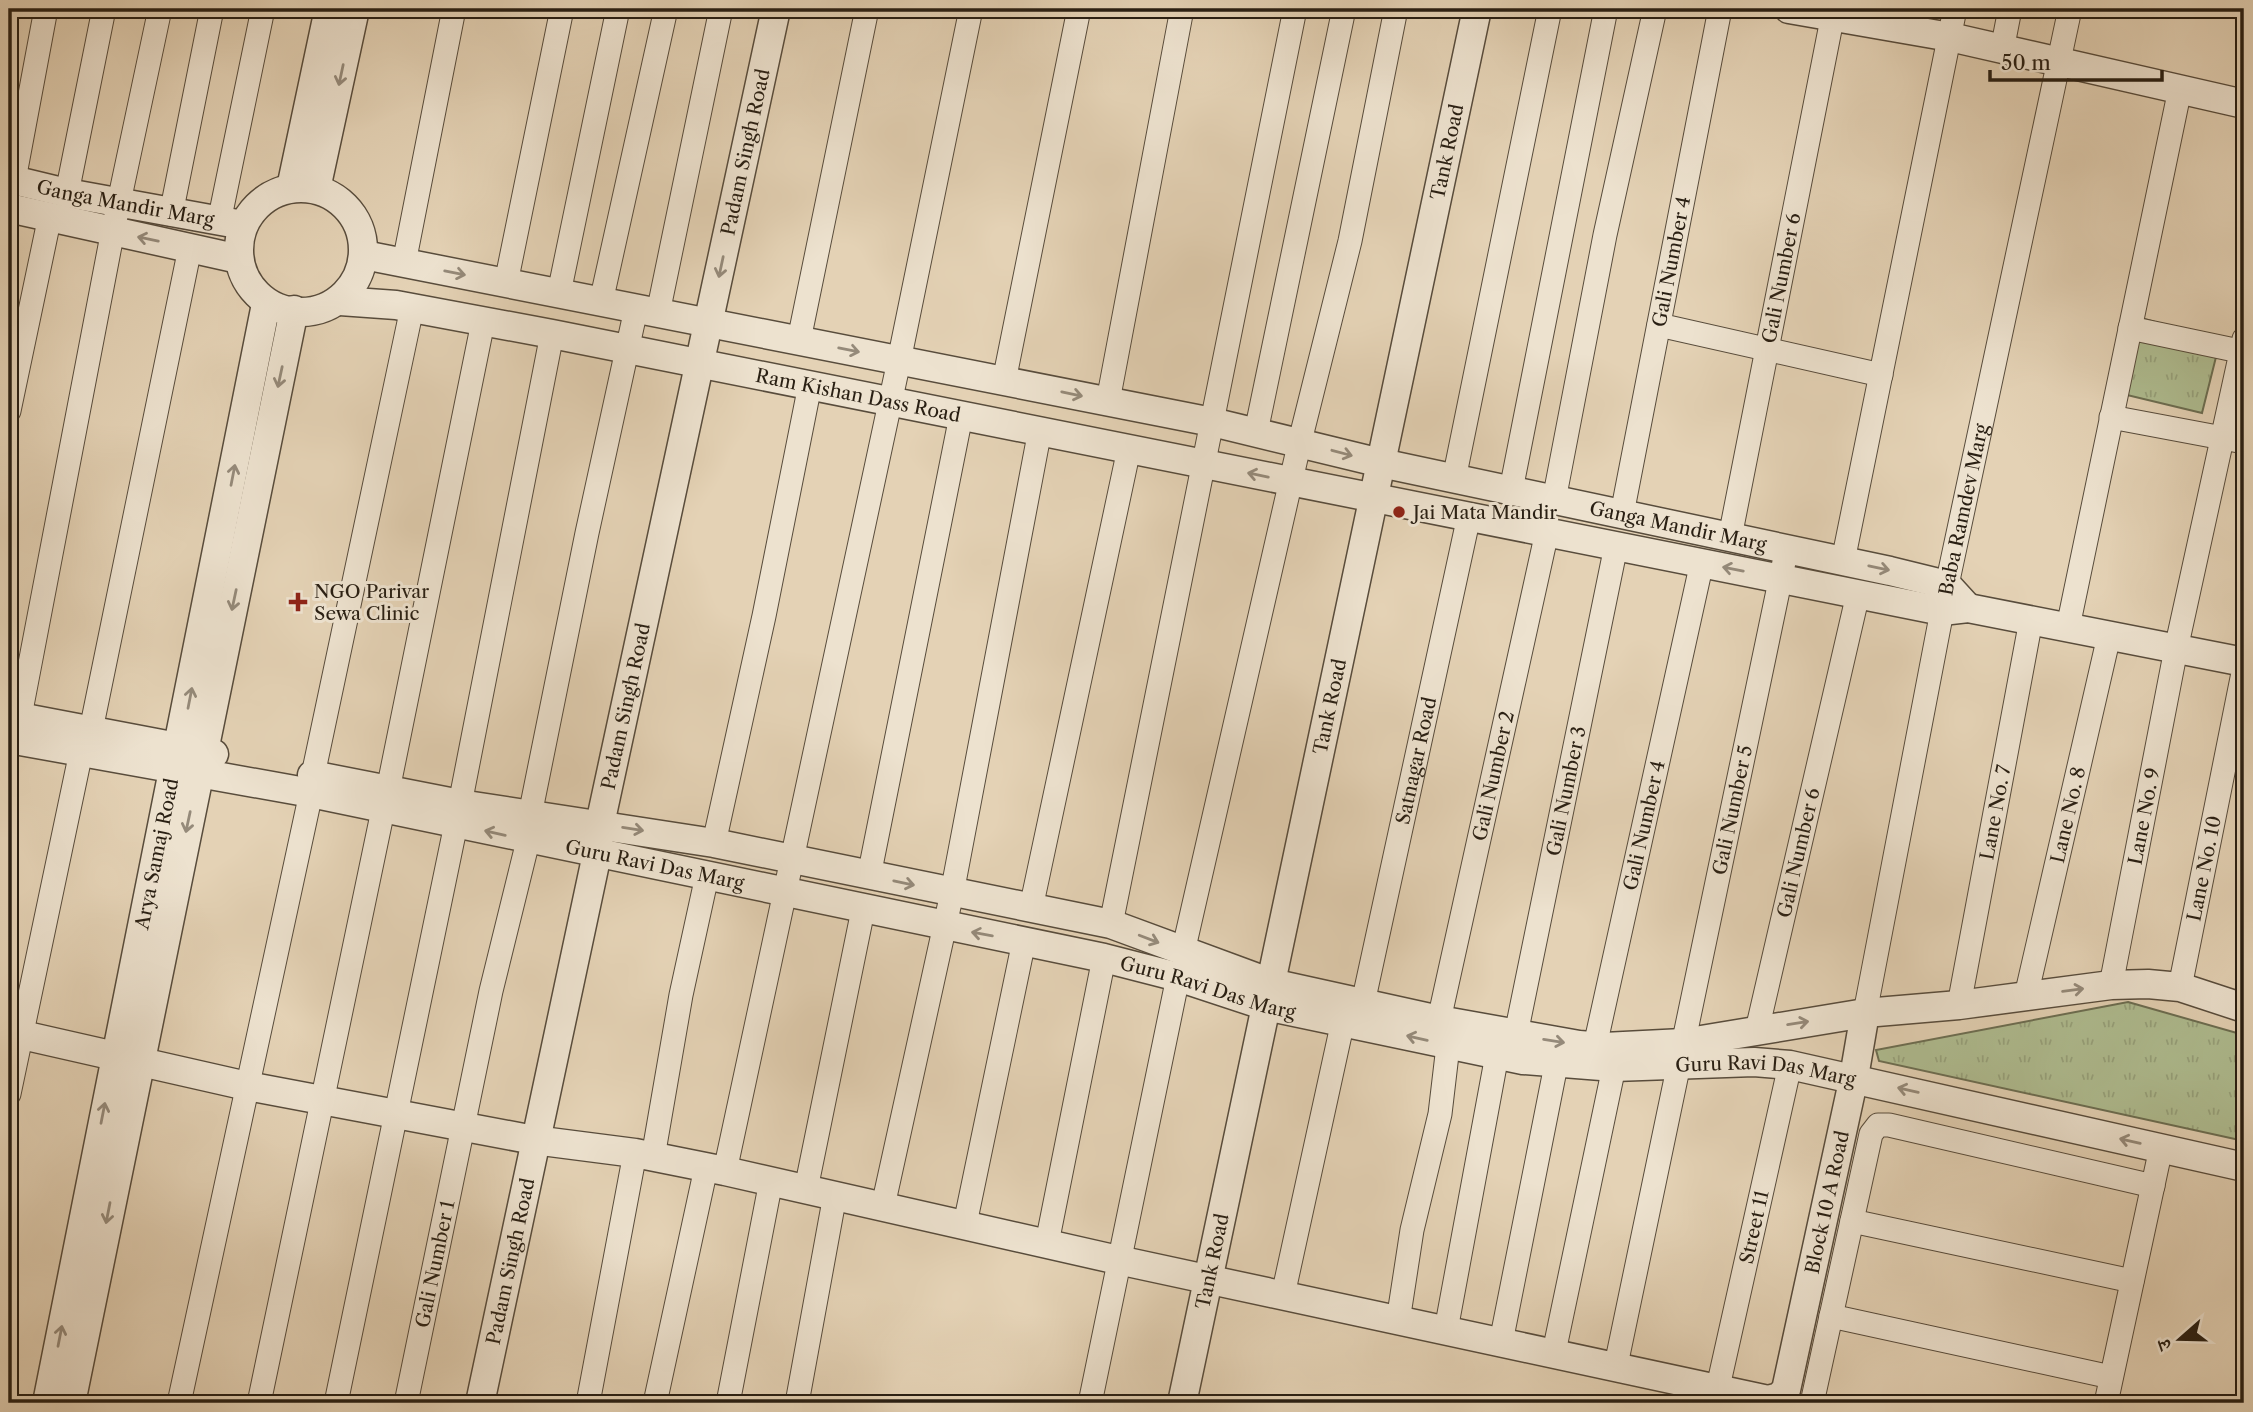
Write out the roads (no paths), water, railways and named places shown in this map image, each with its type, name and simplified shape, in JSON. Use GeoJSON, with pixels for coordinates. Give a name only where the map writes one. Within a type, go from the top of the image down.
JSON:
{"type":"FeatureCollection","features":[{"type":"Feature","properties":{"kind":"street"},"geometry":{"type":"LineString","coordinates":[[11,180],[46,9]]}},
{"type":"Feature","properties":{"kind":"street"},"geometry":{"type":"LineString","coordinates":[[67,193],[104,9]]}},
{"type":"Feature","properties":{"kind":"street"},"geometry":{"type":"LineString","coordinates":[[13,723],[160,9]]}},
{"type":"Feature","properties":{"kind":"street"},"geometry":{"type":"LineString","coordinates":[[171,214],[212,9]]}},
{"type":"Feature","properties":{"kind":"street"},"geometry":{"type":"LineString","coordinates":[[231,224],[249,214],[267,196],[304,188],[336,198],[352,213],[362,233],[364,255],[356,280],[340,300],[316,312],[280,307],[248,286],[239,259],[239,237],[231,224],[263,9]]}},
{"type":"Feature","properties":{"kind":"street"},"geometry":{"type":"LineString","coordinates":[[304,188],[329,9]]}},
{"type":"Feature","properties":{"kind":"street"},"geometry":{"type":"LineString","coordinates":[[304,188],[355,9]]}},
{"type":"Feature","properties":{"kind":"street"},"geometry":{"type":"LineString","coordinates":[[404,263],[454,9]]}},
{"type":"Feature","properties":{"kind":"street"},"geometry":{"type":"LineString","coordinates":[[506,283],[562,9]]}},
{"type":"Feature","properties":{"kind":"street"},"geometry":{"type":"LineString","coordinates":[[559,293],[618,9]]}},
{"type":"Feature","properties":{"kind":"street"},"geometry":{"type":"LineString","coordinates":[[601,302],[666,9]]}},
{"type":"Feature","properties":{"kind":"street","name":"Gali Number 1"},"geometry":{"type":"LineString","coordinates":[[406,1403],[491,991],[529,828],[627,351],[647,311],[721,9]]}},
{"type":"Feature","properties":{"kind":"street","name":"Padam Singh Road"},"geometry":{"type":"LineString","coordinates":[[480,1403],[597,854],[600,824],[776,9]]}},
{"type":"Feature","properties":{"kind":"street"},"geometry":{"type":"LineString","coordinates":[[799,340],[867,9]]}},
{"type":"Feature","properties":{"kind":"street"},"geometry":{"type":"LineString","coordinates":[[655,1403],[784,893],[899,360],[971,9]]}},
{"type":"Feature","properties":{"kind":"street"},"geometry":{"type":"LineString","coordinates":[[1004,381],[1079,9]]}},
{"type":"Feature","properties":{"kind":"street"},"geometry":{"type":"LineString","coordinates":[[1108,401],[1182,9]]}},
{"type":"Feature","properties":{"kind":"street"},"geometry":{"type":"LineString","coordinates":[[1111,924],[1295,9]]}},
{"type":"Feature","properties":{"kind":"street"},"geometry":{"type":"LineString","coordinates":[[1256,432],[1344,9]]}},
{"type":"Feature","properties":{"kind":"street"},"geometry":{"type":"LineString","coordinates":[[1090,1403],[1180,965],[1300,441],[1350,241],[1396,9]]}},
{"type":"Feature","properties":{"kind":"street","name":"Tank Road"},"geometry":{"type":"LineString","coordinates":[[1182,1403],[1477,9]]}},
{"type":"Feature","properties":{"kind":"street"},"geometry":{"type":"LineString","coordinates":[[1454,479],[1550,9]]}},
{"type":"Feature","properties":{"kind":"street"},"geometry":{"type":"LineString","coordinates":[[1511,491],[1606,9]]}},
{"type":"Feature","properties":{"kind":"street"},"geometry":{"type":"LineString","coordinates":[[1554,500],[1605,235],[1656,9]]}},
{"type":"Feature","properties":{"kind":"street","name":"Gali Number 4"},"geometry":{"type":"LineString","coordinates":[[1622,514],[1720,9]]}},
{"type":"Feature","properties":{"kind":"street"},"geometry":{"type":"LineString","coordinates":[[1789,9],[1833,14],[1950,37],[2057,64],[2244,104]]}},
{"type":"Feature","properties":{"kind":"street"},"geometry":{"type":"LineString","coordinates":[[1843,561],[1955,9]]}},
{"type":"Feature","properties":{"kind":"street"},"geometry":{"type":"LineString","coordinates":[[2002,50],[2010,9]]}},
{"type":"Feature","properties":{"kind":"street","name":"Baba Ramdev Marg"},"geometry":{"type":"LineString","coordinates":[[1865,1013],[1952,601],[2070,9]]}},
{"type":"Feature","properties":{"kind":"street","name":"Gali Number 6"},"geometry":{"type":"LineString","coordinates":[[1730,537],[1833,14]]}},
{"type":"Feature","properties":{"kind":"street"},"geometry":{"type":"LineString","coordinates":[[2068,627],[2180,89]]}},
{"type":"Feature","properties":{"kind":"street","name":"Ganga Mandir Marg"},"geometry":{"type":"LineString","coordinates":[[11,180],[231,224]]}},
{"type":"Feature","properties":{"kind":"street","name":"Ganga Mandir Marg"},"geometry":{"type":"LineString","coordinates":[[9,208],[239,259]]}},
{"type":"Feature","properties":{"kind":"street"},"geometry":{"type":"LineString","coordinates":[[9,411],[50,216]]}},
{"type":"Feature","properties":{"kind":"street"},"geometry":{"type":"LineString","coordinates":[[9,1094],[15,1034],[86,741],[190,248]]}},
{"type":"Feature","properties":{"kind":"street"},"geometry":{"type":"LineString","coordinates":[[364,255],[1212,422],[1300,441],[1381,463]]}},
{"type":"Feature","properties":{"kind":"street","name":"Ram Kishan Dass Road"},"geometry":{"type":"LineString","coordinates":[[340,300],[412,308],[552,334],[1373,498]]}},
{"type":"Feature","properties":{"kind":"street","name":"Arya Samaj Road"},"geometry":{"type":"LineString","coordinates":[[47,1403],[114,1054],[189,759],[280,307]]}},
{"type":"Feature","properties":{"kind":"street"},"geometry":{"type":"LineString","coordinates":[[179,1403],[412,308]]}},
{"type":"Feature","properties":{"kind":"street"},"geometry":{"type":"LineString","coordinates":[[259,1403],[324,1100],[483,322]]}},
{"type":"Feature","properties":{"kind":"street"},"geometry":{"type":"LineString","coordinates":[[1659,325],[1881,375]]}},
{"type":"Feature","properties":{"kind":"street"},"geometry":{"type":"LineString","coordinates":[[2130,328],[2243,347]]}},
{"type":"Feature","properties":{"kind":"street"},"geometry":{"type":"LineString","coordinates":[[336,1403],[398,1113],[552,334]]}},
{"type":"Feature","properties":{"kind":"street","name":"Lane No. 9"},"geometry":{"type":"LineString","coordinates":[[2111,985],[2176,649],[2233,440],[2243,347]]}},
{"type":"Feature","properties":{"kind":"street"},"geometry":{"type":"LineString","coordinates":[[714,843],[764,616],[810,385]]}},
{"type":"Feature","properties":{"kind":"street"},"geometry":{"type":"LineString","coordinates":[[869,876],[961,415]]}},
{"type":"Feature","properties":{"kind":"street"},"geometry":{"type":"LineString","coordinates":[[2111,417],[2233,440]]}},
{"type":"Feature","properties":{"kind":"street"},"geometry":{"type":"LineString","coordinates":[[883,1206],[953,893],[1040,430]]}},
{"type":"Feature","properties":{"kind":"street"},"geometry":{"type":"LineString","coordinates":[[1031,908],[1129,449]]}},
{"type":"Feature","properties":{"kind":"street","name":"Ganga Mandir Marg"},"geometry":{"type":"LineString","coordinates":[[1381,463],[1843,561],[1952,601],[2031,620],[2244,662]]}},
{"type":"Feature","properties":{"kind":"street","name":"Ganga Mandir Marg"},"geometry":{"type":"LineString","coordinates":[[1373,498],[1858,594],[1952,601]]}},
{"type":"Feature","properties":{"kind":"street","name":"Satnagar Road"},"geometry":{"type":"LineString","coordinates":[[1283,1295],[1353,1012],[1469,516]]}},
{"type":"Feature","properties":{"kind":"street","name":"Gali Number 2"},"geometry":{"type":"LineString","coordinates":[[1398,1321],[1412,1230],[1440,1114],[1444,1033],[1547,532]]}},
{"type":"Feature","properties":{"kind":"street","name":"Gali Number 3"},"geometry":{"type":"LineString","coordinates":[[1516,1034],[1616,546]]}},
{"type":"Feature","properties":{"kind":"street","name":"Gali Number 5"},"geometry":{"type":"LineString","coordinates":[[1616,1365],[1787,549]]}},
{"type":"Feature","properties":{"kind":"street","name":"Gali Number 4"},"geometry":{"type":"LineString","coordinates":[[1595,1046],[1702,562]]}},
{"type":"Feature","properties":{"kind":"street","name":"Gali Number 6"},"geometry":{"type":"LineString","coordinates":[[1757,1030],[1858,594]]}},
{"type":"Feature","properties":{"kind":"street","name":"Lane No. 7"},"geometry":{"type":"LineString","coordinates":[[1959,1005],[2031,620]]}},
{"type":"Feature","properties":{"kind":"street","name":"Lane No. 8"},"geometry":{"type":"LineString","coordinates":[[2026,996],[2109,636]]}},
{"type":"Feature","properties":{"kind":"street","name":"Lane No. 10"},"geometry":{"type":"LineString","coordinates":[[2179,987],[2244,668]]}},
{"type":"Feature","properties":{"kind":"street","name":"Guru Ravi Das Marg"},"geometry":{"type":"LineString","coordinates":[[13,723],[86,741],[189,759],[529,828],[597,854],[863,910],[1104,958],[1180,965]]}},
{"type":"Feature","properties":{"kind":"street"},"geometry":{"type":"LineString","coordinates":[[71,1403],[142,1061],[189,759]]}},
{"type":"Feature","properties":{"kind":"street","name":"Guru Ravi Das Marg"},"geometry":{"type":"LineString","coordinates":[[529,828],[600,824],[714,843],[1111,924],[1180,965],[1268,995],[1444,1033],[1497,1055],[1556,1065],[1614,1067],[1681,1054],[1757,1030],[1865,1013],[1959,1005],[2111,985],[2179,987],[2244,1009]]}},
{"type":"Feature","properties":{"kind":"street"},"geometry":{"type":"LineString","coordinates":[[588,1403],[707,876]]}},
{"type":"Feature","properties":{"kind":"street"},"geometry":{"type":"LineString","coordinates":[[806,1189],[863,910]]}},
{"type":"Feature","properties":{"kind":"street"},"geometry":{"type":"LineString","coordinates":[[965,1224],[1024,941]]}},
{"type":"Feature","properties":{"kind":"street"},"geometry":{"type":"LineString","coordinates":[[1047,1242],[1104,958]]}},
{"type":"Feature","properties":{"kind":"street","name":"Block 10 A Road"},"geometry":{"type":"LineString","coordinates":[[1718,1387],[1768,1400],[1779,1397],[1786,1390],[1854,1077],[1865,1013]]}},
{"type":"Feature","properties":{"kind":"street","name":"Guru Ravi Das Marg"},"geometry":{"type":"LineString","coordinates":[[1444,1033],[1516,1034],[1595,1046],[1790,1065],[1854,1077],[2244,1167]]}},
{"type":"Feature","properties":{"kind":"street"},"geometry":{"type":"LineString","coordinates":[[15,1034],[114,1054],[247,1086],[534,1140],[644,1155],[716,1169],[1398,1321],[1718,1387]]}},
{"type":"Feature","properties":{"kind":"street"},"geometry":{"type":"LineString","coordinates":[[1446,1330],[1497,1055]]}},
{"type":"Feature","properties":{"kind":"street"},"geometry":{"type":"LineString","coordinates":[[1501,1342],[1556,1065]]}},
{"type":"Feature","properties":{"kind":"street","name":"Street 11"},"geometry":{"type":"LineString","coordinates":[[1718,1387],[1790,1065]]}},
{"type":"Feature","properties":{"kind":"street"},"geometry":{"type":"LineString","coordinates":[[1554,1352],[1614,1067]]}},
{"type":"Feature","properties":{"kind":"street"},"geometry":{"type":"LineString","coordinates":[[1812,1403],[1873,1128],[1882,1124],[2153,1186]]}},
{"type":"Feature","properties":{"kind":"street"},"geometry":{"type":"LineString","coordinates":[[2106,1403],[2161,1148]]}},
{"type":"Feature","properties":{"kind":"street"},"geometry":{"type":"LineString","coordinates":[[728,1403],[771,1181]]}},
{"type":"Feature","properties":{"kind":"street"},"geometry":{"type":"LineString","coordinates":[[797,1403],[835,1195]]}},
{"type":"Feature","properties":{"kind":"street"},"geometry":{"type":"LineString","coordinates":[[1852,1221],[2132,1281]]}},
{"type":"Feature","properties":{"kind":"street"},"geometry":{"type":"LineString","coordinates":[[1831,1317],[2111,1377]]}},
{"type":"Feature","properties":{"kind":"place","name":"Jai Mata Mandir"},"geometry":{"type":"Point","coordinates":[1399,512]}},
{"type":"Feature","properties":{"kind":"place","name":"NGO Parivar Sewa Clinic"},"geometry":{"type":"Point","coordinates":[298,602]}}]}
